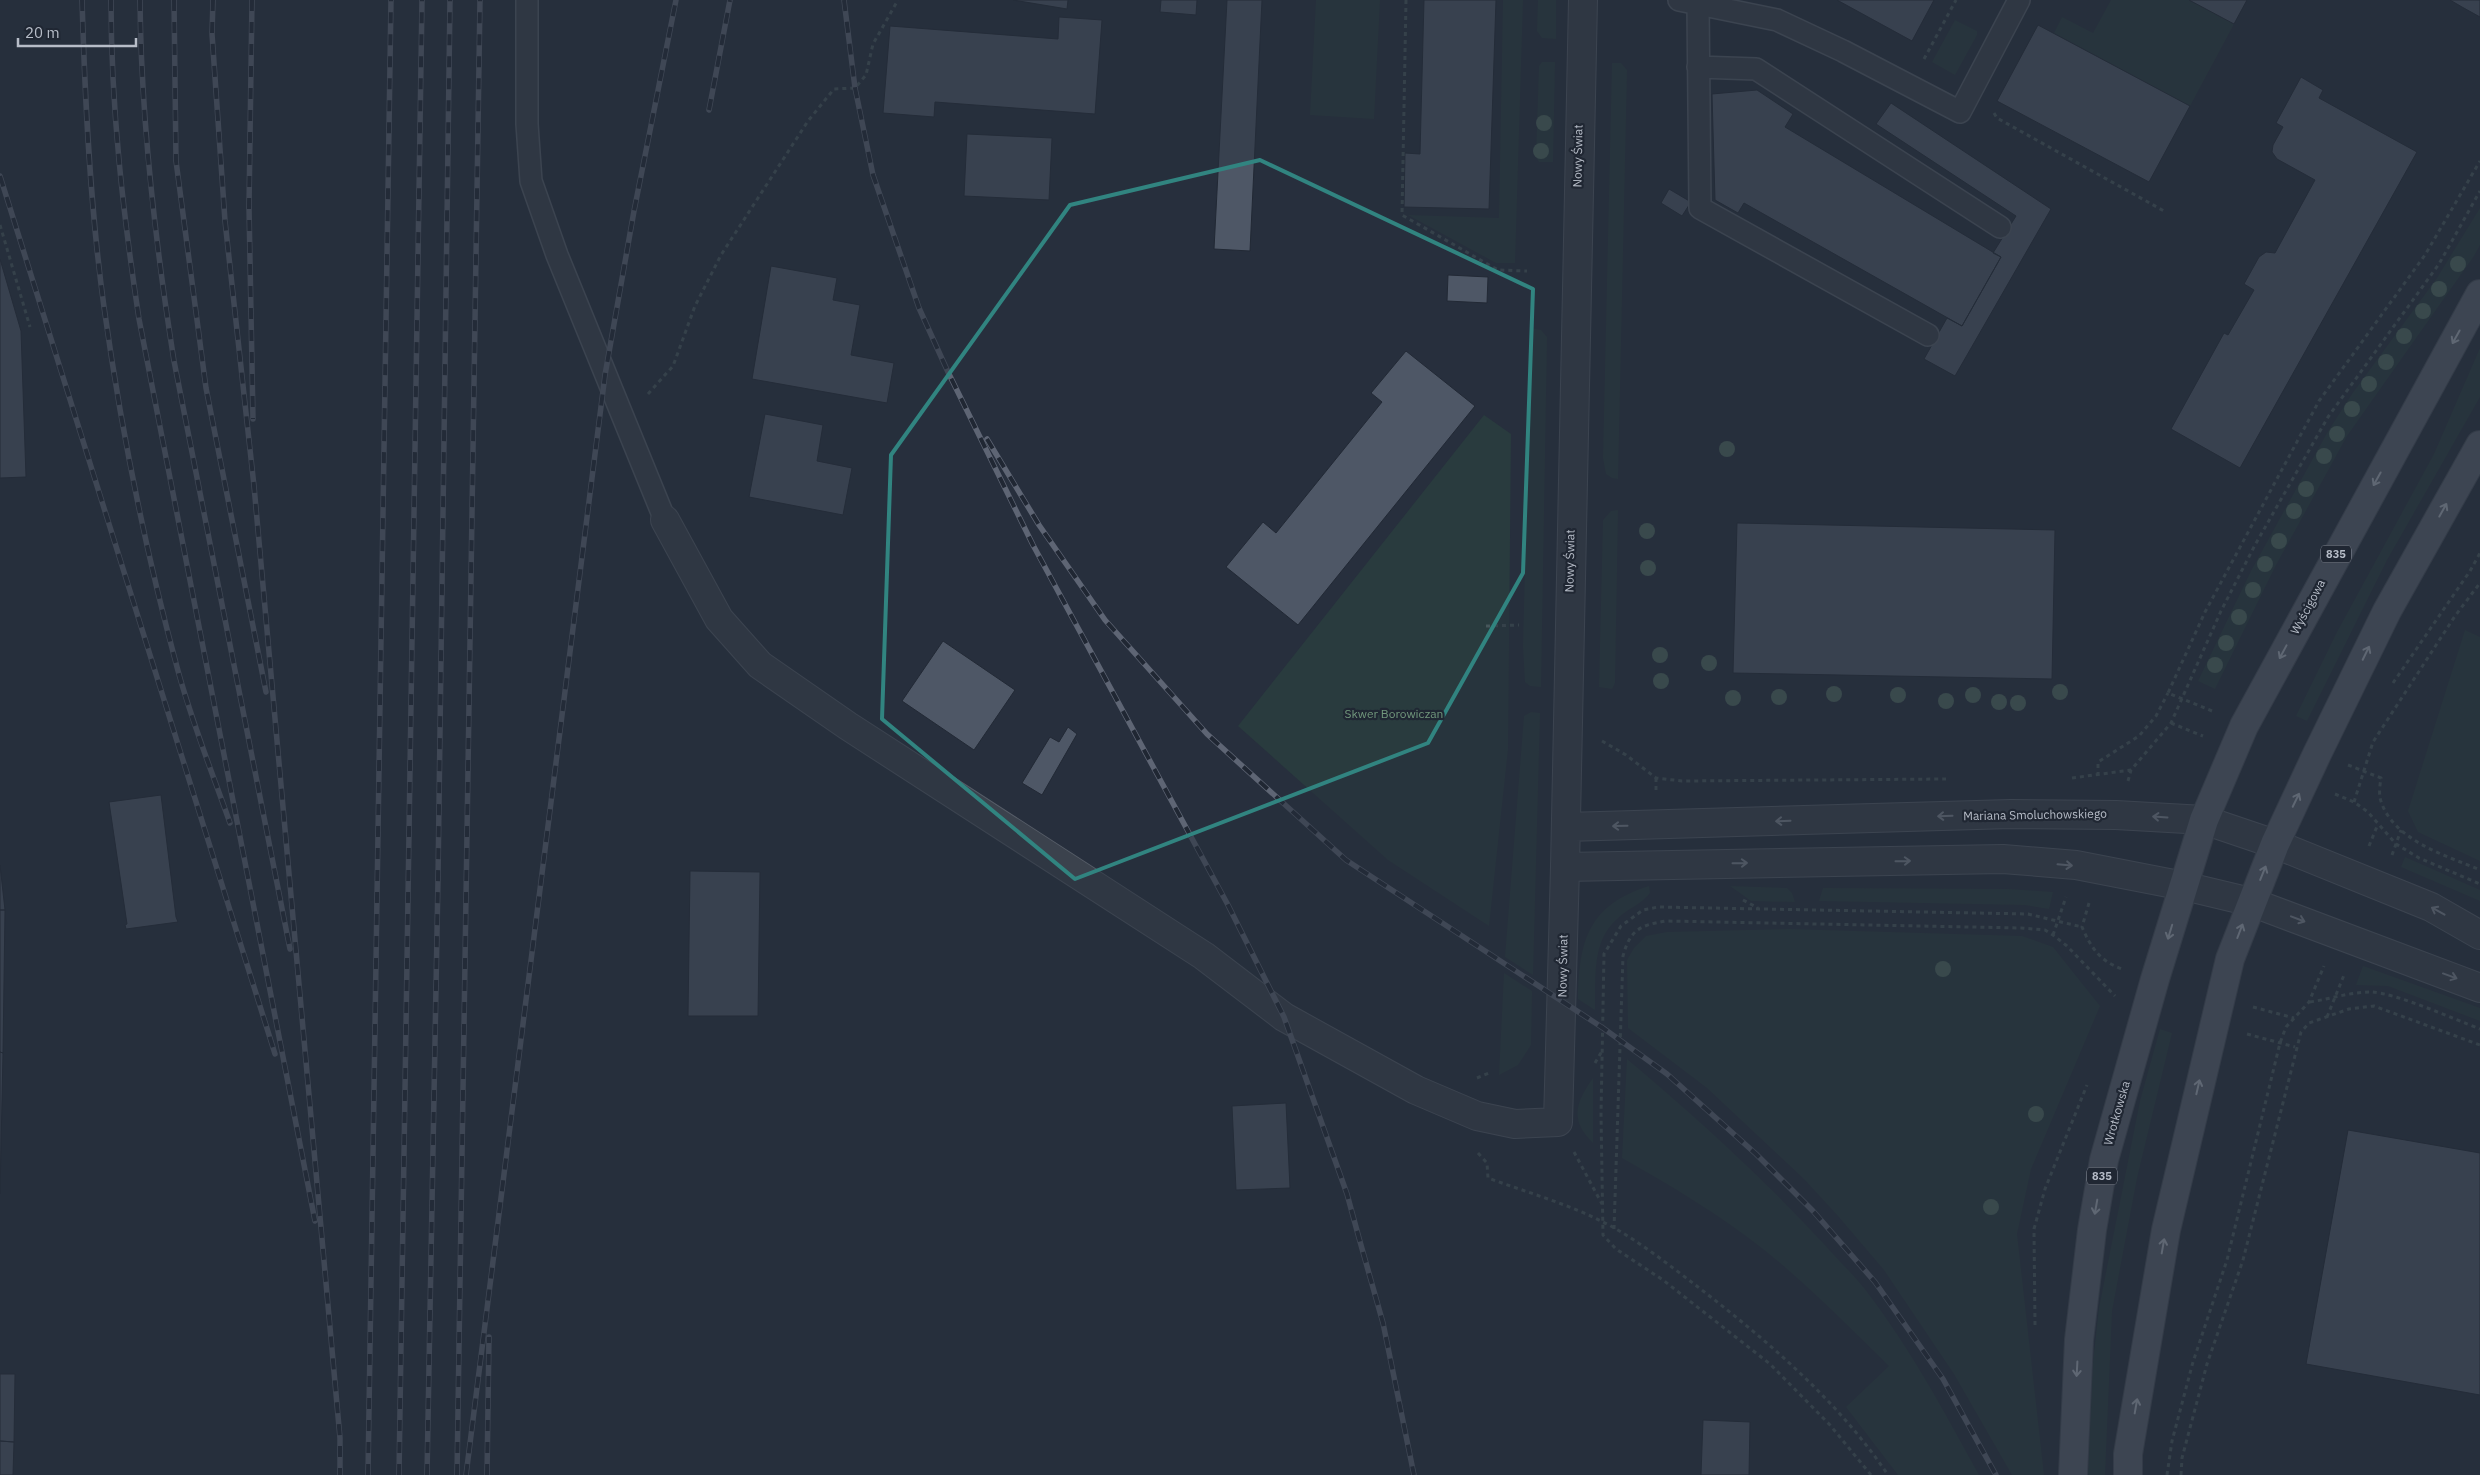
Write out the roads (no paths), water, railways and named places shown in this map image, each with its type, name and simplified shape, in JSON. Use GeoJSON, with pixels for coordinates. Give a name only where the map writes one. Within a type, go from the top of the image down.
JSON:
{"type":"FeatureCollection","features":[{"type":"Feature","properties":{"kind":"main road","name":"Wyścigowa"},"geometry":{"type":"LineString","coordinates":[[2204,820],[2244,726],[2480,294]]}},
{"type":"Feature","properties":{"kind":"main road"},"geometry":{"type":"LineString","coordinates":[[2128,1475],[2128,1454],[2166,1230],[2212,1024],[2230,959],[2275,844],[2317,754],[2387,611],[2480,445]]}},
{"type":"Feature","properties":{"kind":"main road","name":"Wrotkowska"},"geometry":{"type":"LineString","coordinates":[[2072,1475],[2079,1340],[2092,1230],[2104,1160],[2204,820]]}},
{"type":"Feature","properties":{"kind":"street","name":"Nowy Świat"},"geometry":{"type":"LineString","coordinates":[[665,520],[718,618],[724,625],[760,665],[848,726],[1204,956],[1284,1017],[1416,1090],[1478,1116],[1515,1124],[1558,1122],[1583,0]]}},
{"type":"Feature","properties":{"kind":"street","name":"Mariana Smoluchowskiego"},"geometry":{"type":"LineString","coordinates":[[1566,827],[2011,814],[2116,815],[2204,820],[2275,844],[2431,907],[2480,935]]}},
{"type":"Feature","properties":{"kind":"street"},"geometry":{"type":"LineString","coordinates":[[1565,867],[2003,860],[2076,865],[2184,886],[2251,902],[2480,988]]}},
{"type":"Feature","properties":{"kind":"lane"},"geometry":{"type":"LineString","coordinates":[[527,0],[527,124],[531,181],[557,255],[665,520]]}},
{"type":"Feature","properties":{"kind":"lane"},"geometry":{"type":"LineString","coordinates":[[1928,335],[1700,208],[1698,67],[1688,2],[1777,20],[1843,51],[1960,112],[2019,0]]}},
{"type":"Feature","properties":{"kind":"lane"},"geometry":{"type":"LineString","coordinates":[[1698,67],[1756,69],[2000,227]]}},
{"type":"Feature","properties":{"kind":"railway"},"geometry":{"type":"LineString","coordinates":[[82,0],[95,231],[104,307],[126,443],[154,578],[177,667],[195,726],[230,823]]}},
{"type":"Feature","properties":{"kind":"railway"},"geometry":{"type":"LineString","coordinates":[[111,0],[113,80],[119,160],[139,319],[315,1221]]}},
{"type":"Feature","properties":{"kind":"railway"},"geometry":{"type":"LineString","coordinates":[[140,0],[143,91],[150,181],[174,361],[290,949]]}},
{"type":"Feature","properties":{"kind":"railway"},"geometry":{"type":"LineString","coordinates":[[174,0],[176,161],[206,388],[266,692]]}},
{"type":"Feature","properties":{"kind":"railway"},"geometry":{"type":"LineString","coordinates":[[213,0],[212,34],[225,221],[254,486],[340,1438],[340,1475]]}},
{"type":"Feature","properties":{"kind":"railway"},"geometry":{"type":"LineString","coordinates":[[252,0],[249,207],[253,419]]}},
{"type":"Feature","properties":{"kind":"railway"},"geometry":{"type":"LineString","coordinates":[[368,1475],[391,0]]}},
{"type":"Feature","properties":{"kind":"railway"},"geometry":{"type":"LineString","coordinates":[[399,1475],[422,0]]}},
{"type":"Feature","properties":{"kind":"railway"},"geometry":{"type":"LineString","coordinates":[[427,1475],[438,879],[450,0]]}},
{"type":"Feature","properties":{"kind":"railway"},"geometry":{"type":"LineString","coordinates":[[457,1475],[480,0]]}},
{"type":"Feature","properties":{"kind":"railway"},"geometry":{"type":"LineString","coordinates":[[466,1475],[605,375],[634,211],[676,0]]}},
{"type":"Feature","properties":{"kind":"railway"},"geometry":{"type":"LineString","coordinates":[[709,110],[730,0]]}},
{"type":"Feature","properties":{"kind":"railway"},"geometry":{"type":"LineString","coordinates":[[844,0],[855,88],[873,175],[919,308],[948,372],[1033,545],[1228,905],[1284,1017],[1347,1194],[1383,1323],[1414,1475]]}},
{"type":"Feature","properties":{"kind":"railway"},"geometry":{"type":"LineString","coordinates":[[0,176],[275,1054]]}},
{"type":"Feature","properties":{"kind":"railway"},"geometry":{"type":"LineString","coordinates":[[987,439],[1039,525],[1105,620],[1207,734],[1346,860],[1603,1028],[1667,1074],[1756,1154],[1813,1211],[1875,1282],[1943,1379],[1996,1475]]}},
{"type":"Feature","properties":{"kind":"railway"},"geometry":{"type":"LineString","coordinates":[[487,1475],[489,1337]]}},
{"type":"Feature","properties":{"kind":"park label","name":"Skwer Borowiczan"},"geometry":{"type":"Point","coordinates":[1394,714]}}]}
